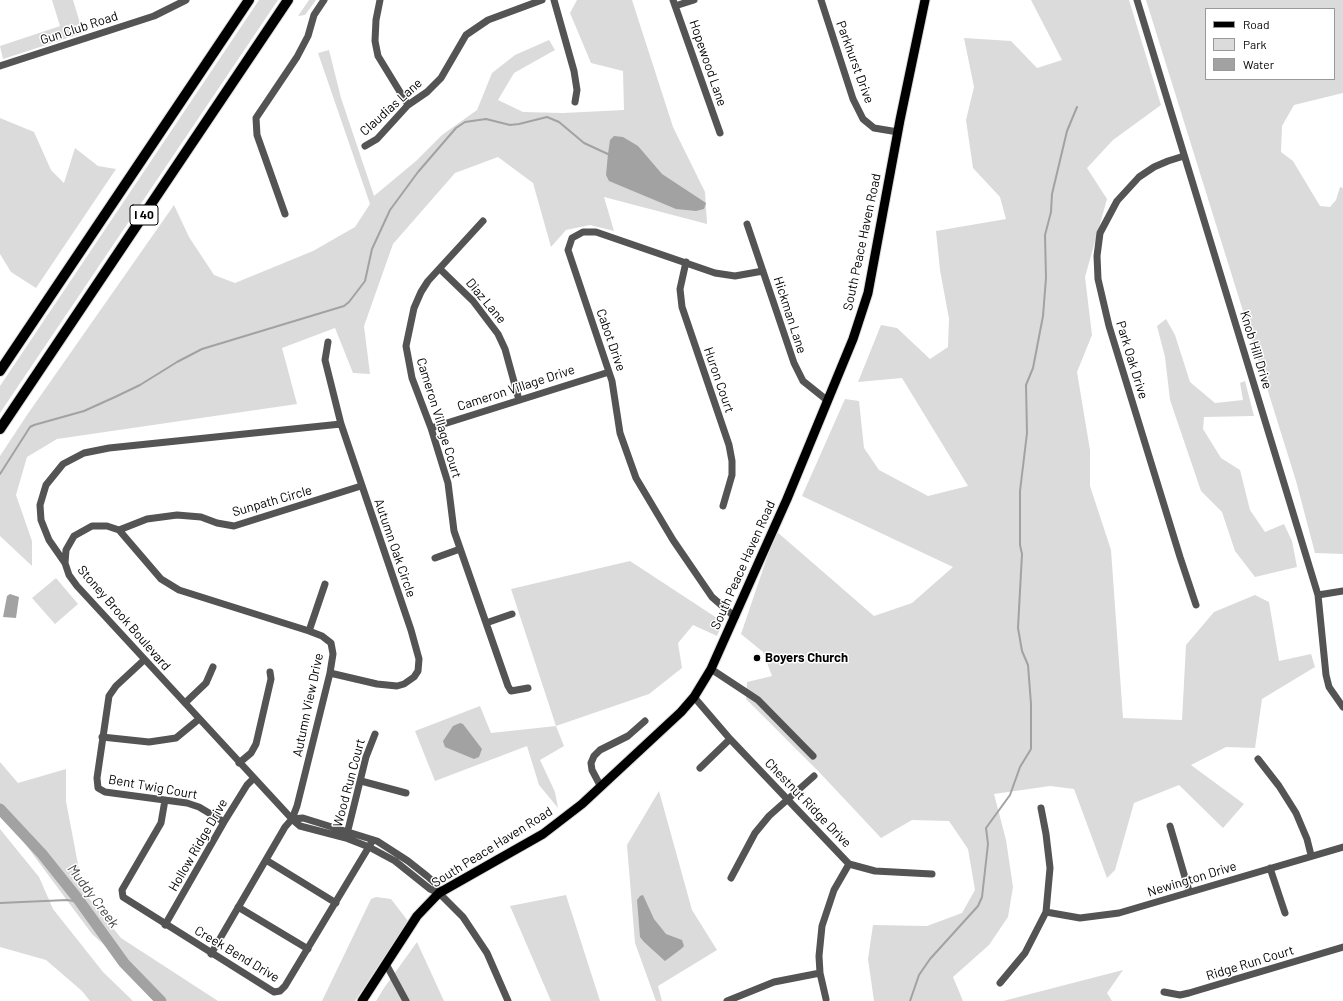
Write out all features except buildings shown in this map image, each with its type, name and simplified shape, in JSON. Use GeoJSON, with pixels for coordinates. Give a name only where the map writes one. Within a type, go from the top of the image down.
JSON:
{"type":"FeatureCollection","features":[{"type":"Feature","properties":{"kind":"highway","name":"I 40"},"geometry":{"type":"LineString","coordinates":[[0,371],[249,0]]}},
{"type":"Feature","properties":{"kind":"highway","name":"I 40"},"geometry":{"type":"LineString","coordinates":[[0,430],[288,0]]}},
{"type":"Feature","properties":{"kind":"main road","name":"South Peace Haven Road"},"geometry":{"type":"LineString","coordinates":[[362,1001],[417,916],[439,893],[543,834],[601,787],[681,712],[694,697],[711,669],[828,401],[853,338],[868,293],[898,132],[925,0]]}},
{"type":"Feature","properties":{"kind":"street","name":"Gun Club Road"},"geometry":{"type":"LineString","coordinates":[[0,66],[154,16],[186,0]]}},
{"type":"Feature","properties":{"kind":"street"},"geometry":{"type":"LineString","coordinates":[[285,214],[258,135],[256,118],[297,57],[308,36],[314,15],[324,0]]}},
{"type":"Feature","properties":{"kind":"street"},"geometry":{"type":"LineString","coordinates":[[380,0],[376,20],[375,41],[378,56],[408,105]]}},
{"type":"Feature","properties":{"kind":"street","name":"Claudias Lane"},"geometry":{"type":"LineString","coordinates":[[365,146],[377,139],[408,105],[427,92],[441,78],[466,35],[488,20],[542,0]]}},
{"type":"Feature","properties":{"kind":"street"},"geometry":{"type":"LineString","coordinates":[[554,0],[574,71],[576,90],[575,102]]}},
{"type":"Feature","properties":{"kind":"street"},"geometry":{"type":"LineString","coordinates":[[556,8],[558,0]]}},
{"type":"Feature","properties":{"kind":"street"},"geometry":{"type":"LineString","coordinates":[[674,3],[694,0]]}},
{"type":"Feature","properties":{"kind":"street","name":"Parkhurst Drive"},"geometry":{"type":"LineString","coordinates":[[820,0],[853,99],[863,119],[874,128],[898,132]]}},
{"type":"Feature","properties":{"kind":"street","name":"Knob Hill Drive"},"geometry":{"type":"LineString","coordinates":[[1137,0],[1318,595],[1326,674],[1329,687],[1343,707]]}},
{"type":"Feature","properties":{"kind":"street","name":"Hopewood Lane"},"geometry":{"type":"LineString","coordinates":[[674,3],[720,133]]}},
{"type":"Feature","properties":{"kind":"street","name":"Park Oak Drive"},"geometry":{"type":"LineString","coordinates":[[1184,156],[1154,167],[1139,178],[1117,201],[1100,233],[1097,256],[1098,279],[1109,326],[1196,605]]}},
{"type":"Feature","properties":{"kind":"street","name":"Cameron Village Court"},"geometry":{"type":"LineString","coordinates":[[483,221],[428,282],[414,308],[406,346],[412,378],[431,428],[448,482],[451,515],[460,549],[486,623],[511,691],[528,688]]}},
{"type":"Feature","properties":{"kind":"street","name":"Hickman Lane"},"geometry":{"type":"LineString","coordinates":[[747,224],[794,363],[803,381],[828,401]]}},
{"type":"Feature","properties":{"kind":"street","name":"Cabot Drive"},"geometry":{"type":"LineString","coordinates":[[735,617],[712,597],[673,540],[636,478],[620,433],[609,372],[568,250],[572,238],[583,232],[596,232],[725,275],[745,275],[763,271]]}},
{"type":"Feature","properties":{"kind":"street","name":"Huron Court"},"geometry":{"type":"LineString","coordinates":[[686,262],[680,289],[682,307],[729,445],[732,460],[732,475],[723,506]]}},
{"type":"Feature","properties":{"kind":"street","name":"Diaz Lane"},"geometry":{"type":"LineString","coordinates":[[440,270],[474,301],[498,334],[505,349],[520,400]]}},
{"type":"Feature","properties":{"kind":"street","name":"Autumn Oak Circle"},"geometry":{"type":"LineString","coordinates":[[328,342],[325,352],[325,360],[341,424],[415,644],[419,660],[418,671],[410,680],[397,686],[377,684],[330,674]]}},
{"type":"Feature","properties":{"kind":"street","name":"Cameron Village Drive"},"geometry":{"type":"LineString","coordinates":[[431,428],[609,372]]}},
{"type":"Feature","properties":{"kind":"street","name":"Stoney Brook Boulevard"},"geometry":{"type":"LineString","coordinates":[[341,424],[92,450],[74,457],[56,472],[46,486],[40,506],[43,528],[49,540],[65,563],[69,575],[77,586],[292,819],[300,826],[347,835],[395,860],[430,889],[439,893]]}},
{"type":"Feature","properties":{"kind":"street","name":"Sunpath Circle"},"geometry":{"type":"LineString","coordinates":[[119,530],[147,519],[177,515],[202,517],[217,523],[234,526],[361,486]]}},
{"type":"Feature","properties":{"kind":"street"},"geometry":{"type":"LineString","coordinates":[[65,563],[68,545],[80,531],[92,526],[119,530]]}},
{"type":"Feature","properties":{"kind":"street","name":"Autumn View Drive"},"geometry":{"type":"LineString","coordinates":[[119,530],[161,579],[179,590],[309,630],[331,643],[333,654],[330,674],[297,806],[292,819],[285,827],[211,954]]}},
{"type":"Feature","properties":{"kind":"street"},"geometry":{"type":"LineString","coordinates":[[436,558],[460,549]]}},
{"type":"Feature","properties":{"kind":"street"},"geometry":{"type":"LineString","coordinates":[[309,630],[325,584]]}},
{"type":"Feature","properties":{"kind":"street"},"geometry":{"type":"LineString","coordinates":[[1318,595],[1343,591]]}},
{"type":"Feature","properties":{"kind":"street"},"geometry":{"type":"LineString","coordinates":[[486,623],[512,614]]}},
{"type":"Feature","properties":{"kind":"street","name":"Bent Twig Court"},"geometry":{"type":"LineString","coordinates":[[144,660],[116,686],[109,696],[97,778],[98,788],[105,792],[187,803],[199,807],[224,822]]}},
{"type":"Feature","properties":{"kind":"street"},"geometry":{"type":"LineString","coordinates":[[185,704],[206,683],[213,667]]}},
{"type":"Feature","properties":{"kind":"street"},"geometry":{"type":"LineString","coordinates":[[711,669],[758,700],[813,756]]}},
{"type":"Feature","properties":{"kind":"street"},"geometry":{"type":"LineString","coordinates":[[239,763],[251,753],[256,744],[271,680],[270,672]]}},
{"type":"Feature","properties":{"kind":"street","name":"Chestnut Ridge Drive"},"geometry":{"type":"LineString","coordinates":[[694,697],[730,739],[849,864],[875,870],[932,874]]}},
{"type":"Feature","properties":{"kind":"street"},"geometry":{"type":"LineString","coordinates":[[102,737],[149,742],[176,738],[199,719]]}},
{"type":"Feature","properties":{"kind":"street"},"geometry":{"type":"LineString","coordinates":[[601,787],[592,770],[591,763],[594,756],[600,750],[628,736],[645,721]]}},
{"type":"Feature","properties":{"kind":"street","name":"Wood Run Court"},"geometry":{"type":"LineString","coordinates":[[347,835],[366,757],[375,734]]}},
{"type":"Feature","properties":{"kind":"street"},"geometry":{"type":"LineString","coordinates":[[700,768],[730,739]]}},
{"type":"Feature","properties":{"kind":"street"},"geometry":{"type":"LineString","coordinates":[[1258,759],[1279,786],[1296,813],[1312,855]]}},
{"type":"Feature","properties":{"kind":"street"},"geometry":{"type":"LineString","coordinates":[[731,878],[755,833],[787,799],[814,776]]}},
{"type":"Feature","properties":{"kind":"street","name":"Hollow Ridge Drive"},"geometry":{"type":"LineString","coordinates":[[165,925],[224,822],[247,785],[254,779]]}},
{"type":"Feature","properties":{"kind":"street"},"geometry":{"type":"LineString","coordinates":[[361,781],[406,793]]}},
{"type":"Feature","properties":{"kind":"street","name":"Creek Bend Drive"},"geometry":{"type":"LineString","coordinates":[[165,800],[161,823],[122,890],[125,900],[211,954],[271,990],[277,992],[284,986],[308,949],[373,840]]}},
{"type":"Feature","properties":{"kind":"street"},"geometry":{"type":"LineString","coordinates":[[1000,983],[1025,953],[1046,912],[1050,868],[1048,844],[1041,808]]}},
{"type":"Feature","properties":{"kind":"street"},"geometry":{"type":"LineString","coordinates":[[1170,826],[1189,891]]}},
{"type":"Feature","properties":{"kind":"street"},"geometry":{"type":"LineString","coordinates":[[347,835],[373,840],[389,848],[436,884],[439,893],[453,906],[473,931],[490,960],[508,1001]]}},
{"type":"Feature","properties":{"kind":"street","name":"Newington Drive"},"geometry":{"type":"LineString","coordinates":[[1046,912],[1080,918],[1098,917],[1119,913],[1189,891],[1343,847]]}},
{"type":"Feature","properties":{"kind":"street"},"geometry":{"type":"LineString","coordinates":[[266,860],[336,903]]}},
{"type":"Feature","properties":{"kind":"street"},"geometry":{"type":"LineString","coordinates":[[826,1000],[820,973],[820,940],[825,912],[834,890],[849,864]]}},
{"type":"Feature","properties":{"kind":"street"},"geometry":{"type":"LineString","coordinates":[[1270,868],[1285,913]]}},
{"type":"Feature","properties":{"kind":"street"},"geometry":{"type":"LineString","coordinates":[[238,907],[308,949]]}},
{"type":"Feature","properties":{"kind":"street","name":"Ridge Run Court"},"geometry":{"type":"LineString","coordinates":[[1164,992],[1180,995],[1189,993],[1343,947]]}},
{"type":"Feature","properties":{"kind":"street"},"geometry":{"type":"LineString","coordinates":[[386,964],[406,1001]]}},
{"type":"Feature","properties":{"kind":"street"},"geometry":{"type":"LineString","coordinates":[[727,1001],[780,981],[820,973]]}},
{"type":"Feature","properties":{"kind":"green space"},"geometry":{"type":"Polygon","coordinates":[[[52,0],[73,0],[83,33],[3,59],[0,46],[60,26],[52,0]]]}},
{"type":"Feature","properties":{"kind":"green space"},"geometry":{"type":"Polygon","coordinates":[[[259,0],[278,0],[0,413],[0,386],[259,0]]]}},
{"type":"Feature","properties":{"kind":"green space"},"geometry":{"type":"Polygon","coordinates":[[[309,0],[316,0],[305,15],[298,16],[309,0]]]}},
{"type":"Feature","properties":{"kind":"green space"},"geometry":{"type":"Polygon","coordinates":[[[577,0],[632,0],[673,127],[705,192],[707,224],[604,197],[614,231],[590,225],[566,230],[551,247],[533,183],[498,157],[455,173],[393,244],[364,326],[370,374],[353,373],[335,328],[282,348],[297,404],[57,439],[27,457],[16,495],[32,541],[32,566],[0,536],[0,456],[174,205],[189,237],[214,275],[235,283],[313,251],[355,227],[370,204],[318,53],[329,50],[341,98],[374,196],[416,161],[442,135],[477,110],[492,73],[515,55],[549,40],[555,50],[514,73],[498,100],[523,112],[563,113],[624,110],[623,71],[591,63],[570,13],[577,0]]]}},
{"type":"Feature","properties":{"kind":"green space"},"geometry":{"type":"Polygon","coordinates":[[[1031,0],[1129,0],[1161,105],[1113,140],[1087,168],[1107,199],[1085,277],[1092,335],[1077,372],[1090,450],[1090,486],[1111,550],[1123,718],[1182,720],[1186,645],[1214,612],[1255,595],[1269,602],[1279,661],[1311,654],[1315,667],[1262,699],[1255,748],[1226,747],[1191,765],[1244,804],[1223,828],[1179,785],[1134,803],[1115,870],[1107,878],[1074,789],[1050,786],[994,794],[1006,840],[1013,887],[1008,917],[989,945],[953,977],[963,1001],[874,1001],[868,959],[873,925],[927,926],[962,913],[975,890],[968,849],[949,821],[912,820],[881,838],[820,773],[746,699],[747,682],[772,676],[763,652],[741,634],[776,531],[874,616],[912,603],[953,567],[802,496],[845,399],[859,401],[864,448],[879,470],[928,496],[968,486],[902,378],[858,382],[881,325],[897,328],[930,359],[948,347],[949,319],[940,270],[936,231],[1006,219],[1000,197],[973,168],[966,120],[974,87],[964,38],[1011,41],[1037,68],[1062,60],[1031,0]]]}},
{"type":"Feature","properties":{"kind":"green space"},"geometry":{"type":"Polygon","coordinates":[[[1146,0],[1343,0],[1343,93],[1294,105],[1282,126],[1281,152],[1293,161],[1320,206],[1330,207],[1336,200],[1340,187],[1343,188],[1343,554],[1315,553],[1296,481],[1146,0]]]}},
{"type":"Feature","properties":{"kind":"green space"},"geometry":{"type":"Polygon","coordinates":[[[0,118],[34,132],[51,170],[64,183],[75,148],[98,166],[116,169],[36,288],[11,272],[0,254],[0,118]]]}},
{"type":"Feature","properties":{"kind":"green space"},"geometry":{"type":"Polygon","coordinates":[[[1166,319],[1175,335],[1190,382],[1215,403],[1243,400],[1240,383],[1245,381],[1254,416],[1204,417],[1203,429],[1221,458],[1240,470],[1250,510],[1265,532],[1284,524],[1292,541],[1297,567],[1255,577],[1235,551],[1222,512],[1201,491],[1170,400],[1165,357],[1157,326],[1166,319]]]}},
{"type":"Feature","properties":{"kind":"green space"},"geometry":{"type":"Polygon","coordinates":[[[630,561],[723,622],[717,636],[693,625],[678,643],[682,668],[649,694],[556,726],[511,589],[630,561]]]}},
{"type":"Feature","properties":{"kind":"green space"},"geometry":{"type":"Polygon","coordinates":[[[56,578],[78,604],[55,624],[32,598],[56,578]]]}},
{"type":"Feature","properties":{"kind":"green space"},"geometry":{"type":"Polygon","coordinates":[[[480,706],[491,733],[556,726],[564,746],[540,760],[555,792],[558,808],[539,785],[527,746],[435,781],[415,731],[480,706]]]}},
{"type":"Feature","properties":{"kind":"green space"},"geometry":{"type":"Polygon","coordinates":[[[0,762],[18,783],[66,769],[66,801],[83,891],[121,938],[218,1001],[166,1001],[92,934],[0,810],[0,762]]]}},
{"type":"Feature","properties":{"kind":"green space"},"geometry":{"type":"Polygon","coordinates":[[[659,791],[692,910],[717,950],[658,986],[662,1001],[656,1001],[635,943],[627,845],[659,791]]]}},
{"type":"Feature","properties":{"kind":"green space"},"geometry":{"type":"Polygon","coordinates":[[[0,829],[39,877],[53,909],[103,972],[133,1001],[90,1001],[82,991],[46,960],[0,947],[0,829]]]}},
{"type":"Feature","properties":{"kind":"green space"},"geometry":{"type":"Polygon","coordinates":[[[566,895],[600,1001],[551,1001],[510,906],[566,895]]]}},
{"type":"Feature","properties":{"kind":"green space"},"geometry":{"type":"Polygon","coordinates":[[[376,897],[391,899],[408,921],[355,1001],[322,1001],[371,899],[376,897]]]}},
{"type":"Feature","properties":{"kind":"green space"},"geometry":{"type":"Polygon","coordinates":[[[417,942],[444,1001],[376,1001],[384,988],[417,942]]]}},
{"type":"Feature","properties":{"kind":"green space"},"geometry":{"type":"Polygon","coordinates":[[[1123,970],[1107,993],[1112,1001],[1003,1001],[1123,970]]]}},
{"type":"Feature","properties":{"kind":"water"},"geometry":{"type":"Polygon","coordinates":[[[614,136],[623,137],[638,146],[662,174],[706,203],[704,209],[696,211],[676,209],[609,181],[606,175],[608,154],[610,140],[614,136]]]}},
{"type":"Feature","properties":{"kind":"water"},"geometry":{"type":"Polygon","coordinates":[[[10,594],[19,597],[16,618],[3,617],[7,596],[10,594]]]}},
{"type":"Feature","properties":{"kind":"water"},"geometry":{"type":"Polygon","coordinates":[[[460,723],[463,724],[482,749],[479,757],[474,759],[445,747],[443,741],[453,726],[460,723]]]}},
{"type":"Feature","properties":{"kind":"water"},"geometry":{"type":"Polygon","coordinates":[[[643,895],[654,919],[666,934],[682,940],[684,946],[665,961],[640,937],[637,900],[643,895]]]}},
{"type":"Feature","properties":{"kind":"waterway"},"geometry":{"type":"LineString","coordinates":[[910,1001],[919,975],[930,959],[978,906],[982,897],[988,844],[986,828],[1010,795],[1020,767],[1031,749],[1031,704],[1028,665],[1022,651],[1018,628],[1022,554],[1020,545],[1020,491],[1027,433],[1026,385],[1033,368],[1043,316],[1046,278],[1045,235],[1051,212],[1052,194],[1067,131],[1077,107]]}},
{"type":"Feature","properties":{"kind":"waterway"},"geometry":{"type":"LineString","coordinates":[[0,474],[30,427],[34,425],[84,411],[115,397],[140,385],[177,362],[202,349],[344,306],[349,302],[365,281],[372,249],[390,210],[418,172],[456,128],[465,122],[486,119],[510,125],[547,117],[559,122],[584,143],[610,155]]}},
{"type":"Feature","properties":{"kind":"waterway","name":"Muddy Creek"},"geometry":{"type":"LineString","coordinates":[[0,809],[42,854],[78,899],[124,963],[161,1001]]}},
{"type":"Feature","properties":{"kind":"waterway"},"geometry":{"type":"LineString","coordinates":[[0,903],[67,900],[74,901],[84,909]]}},
{"type":"Feature","properties":{"kind":"place","name":"Boyers Church"},"geometry":{"type":"Point","coordinates":[757,658]}}]}
